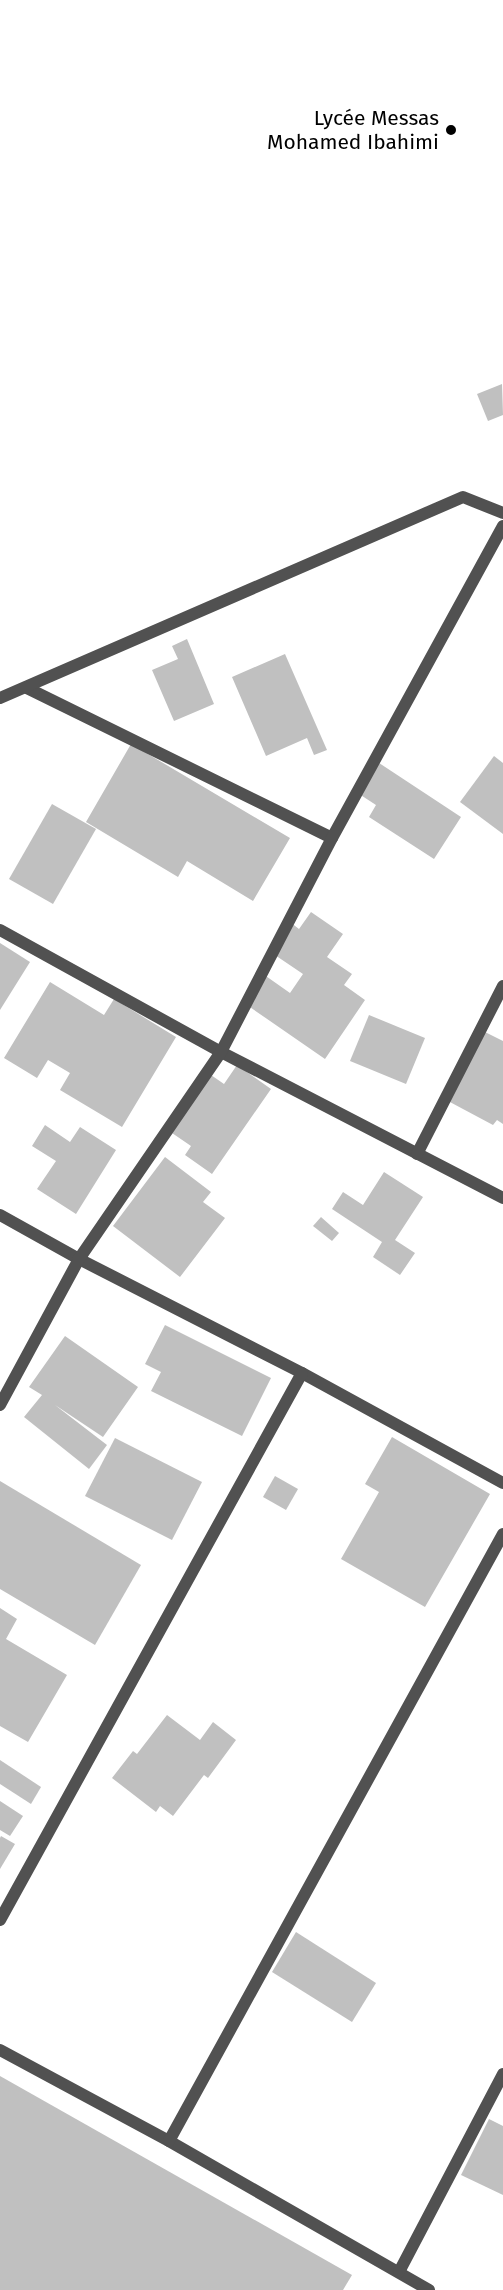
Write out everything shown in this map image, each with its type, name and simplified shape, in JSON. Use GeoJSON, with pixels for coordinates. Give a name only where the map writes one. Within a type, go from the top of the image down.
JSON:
{"type":"FeatureCollection","features":[{"type":"Feature","properties":{"kind":"street"},"geometry":{"type":"LineString","coordinates":[[0,698],[463,497],[503,513]]}},
{"type":"Feature","properties":{"kind":"street"},"geometry":{"type":"LineString","coordinates":[[0,1405],[79,1259],[221,1052],[332,838],[503,526]]}},
{"type":"Feature","properties":{"kind":"street"},"geometry":{"type":"LineString","coordinates":[[27,688],[332,838]]}},
{"type":"Feature","properties":{"kind":"street"},"geometry":{"type":"LineString","coordinates":[[0,930],[221,1052],[503,1198]]}},
{"type":"Feature","properties":{"kind":"street"},"geometry":{"type":"LineString","coordinates":[[417,1154],[503,986]]}},
{"type":"Feature","properties":{"kind":"street"},"geometry":{"type":"LineString","coordinates":[[0,1215],[79,1259],[302,1373],[503,1483]]}},
{"type":"Feature","properties":{"kind":"street"},"geometry":{"type":"LineString","coordinates":[[0,1920],[302,1373]]}},
{"type":"Feature","properties":{"kind":"street"},"geometry":{"type":"LineString","coordinates":[[169,2141],[503,1534]]}},
{"type":"Feature","properties":{"kind":"street"},"geometry":{"type":"LineString","coordinates":[[0,2050],[169,2141],[429,2290]]}},
{"type":"Feature","properties":{"kind":"street"},"geometry":{"type":"LineString","coordinates":[[399,2272],[503,2074]]}},
{"type":"Feature","properties":{"kind":"building"},"geometry":{"type":"Polygon","coordinates":[[[502,384],[503,415],[488,421],[477,394],[502,384]]]}},
{"type":"Feature","properties":{"kind":"building"},"geometry":{"type":"Polygon","coordinates":[[[187,639],[214,704],[174,721],[152,670],[178,659],[172,646],[187,639]]]}},
{"type":"Feature","properties":{"kind":"building"},"geometry":{"type":"Polygon","coordinates":[[[285,654],[327,750],[314,755],[307,738],[266,756],[232,677],[285,654]]]}},
{"type":"Feature","properties":{"kind":"building"},"geometry":{"type":"Polygon","coordinates":[[[131,744],[290,838],[253,901],[187,861],[178,877],[86,822],[131,744]]]}},
{"type":"Feature","properties":{"kind":"building"},"geometry":{"type":"Polygon","coordinates":[[[494,756],[503,763],[503,834],[460,802],[494,756]]]}},
{"type":"Feature","properties":{"kind":"building"},"geometry":{"type":"Polygon","coordinates":[[[373,759],[461,817],[434,859],[369,817],[376,805],[353,790],[373,759]]]}},
{"type":"Feature","properties":{"kind":"building"},"geometry":{"type":"Polygon","coordinates":[[[52,804],[96,829],[53,904],[9,879],[52,804]]]}},
{"type":"Feature","properties":{"kind":"building"},"geometry":{"type":"Polygon","coordinates":[[[311,912],[343,934],[327,957],[352,974],[344,985],[365,1000],[325,1059],[244,1003],[263,974],[290,993],[303,974],[269,951],[290,922],[299,929],[311,912]]]}},
{"type":"Feature","properties":{"kind":"building"},"geometry":{"type":"Polygon","coordinates":[[[0,943],[30,962],[0,1010],[0,943]]]}},
{"type":"Feature","properties":{"kind":"building"},"geometry":{"type":"Polygon","coordinates":[[[50,982],[104,1015],[114,999],[176,1037],[122,1127],[60,1090],[70,1073],[48,1060],[37,1078],[4,1058],[50,982]]]}},
{"type":"Feature","properties":{"kind":"building"},"geometry":{"type":"Polygon","coordinates":[[[369,1015],[425,1038],[406,1084],[350,1061],[369,1015]]]}},
{"type":"Feature","properties":{"kind":"building"},"geometry":{"type":"Polygon","coordinates":[[[485,1032],[503,1041],[503,1124],[497,1120],[493,1125],[448,1101],[485,1032]]]}},
{"type":"Feature","properties":{"kind":"building"},"geometry":{"type":"Polygon","coordinates":[[[237,1065],[271,1089],[212,1174],[185,1155],[191,1146],[172,1133],[211,1075],[224,1084],[237,1065]]]}},
{"type":"Feature","properties":{"kind":"building"},"geometry":{"type":"Polygon","coordinates":[[[45,1125],[70,1142],[80,1127],[116,1150],[76,1214],[37,1189],[56,1161],[32,1146],[45,1125]]]}},
{"type":"Feature","properties":{"kind":"building"},"geometry":{"type":"Polygon","coordinates":[[[165,1157],[211,1192],[203,1202],[225,1218],[180,1277],[113,1226],[165,1157]]]}},
{"type":"Feature","properties":{"kind":"building"},"geometry":{"type":"Polygon","coordinates":[[[384,1172],[423,1197],[395,1240],[415,1253],[400,1275],[373,1257],[382,1242],[332,1209],[343,1192],[363,1205],[384,1172]]]}},
{"type":"Feature","properties":{"kind":"building"},"geometry":{"type":"Polygon","coordinates":[[[321,1217],[339,1233],[332,1241],[313,1226],[321,1217]]]}},
{"type":"Feature","properties":{"kind":"building"},"geometry":{"type":"Polygon","coordinates":[[[165,1325],[271,1378],[242,1436],[151,1391],[161,1372],[145,1364],[165,1325]]]}},
{"type":"Feature","properties":{"kind":"building"},"geometry":{"type":"Polygon","coordinates":[[[65,1336],[138,1387],[103,1437],[55,1405],[107,1445],[89,1469],[24,1417],[42,1395],[29,1387],[65,1336]]]}},
{"type":"Feature","properties":{"kind":"building"},"geometry":{"type":"Polygon","coordinates":[[[392,1437],[490,1494],[425,1607],[341,1559],[379,1492],[365,1484],[392,1437]]]}},
{"type":"Feature","properties":{"kind":"building"},"geometry":{"type":"Polygon","coordinates":[[[115,1438],[202,1482],[172,1540],[85,1496],[115,1438]]]}},
{"type":"Feature","properties":{"kind":"building"},"geometry":{"type":"Polygon","coordinates":[[[275,1476],[298,1489],[286,1510],[263,1497],[275,1476]]]}},
{"type":"Feature","properties":{"kind":"building"},"geometry":{"type":"Polygon","coordinates":[[[0,1481],[141,1565],[95,1645],[0,1589],[0,1481]]]}},
{"type":"Feature","properties":{"kind":"building"},"geometry":{"type":"Polygon","coordinates":[[[0,1608],[17,1619],[6,1639],[67,1675],[28,1742],[0,1726],[0,1608]]]}},
{"type":"Feature","properties":{"kind":"building"},"geometry":{"type":"Polygon","coordinates":[[[167,1715],[200,1740],[213,1722],[236,1740],[208,1778],[204,1775],[173,1816],[160,1806],[156,1812],[112,1778],[133,1751],[137,1754],[167,1715]]]}},
{"type":"Feature","properties":{"kind":"building"},"geometry":{"type":"Polygon","coordinates":[[[0,1760],[41,1787],[31,1804],[0,1784],[0,1760]]]}},
{"type":"Feature","properties":{"kind":"building"},"geometry":{"type":"Polygon","coordinates":[[[0,1801],[23,1816],[10,1836],[0,1830],[0,1801]]]}},
{"type":"Feature","properties":{"kind":"building"},"geometry":{"type":"Polygon","coordinates":[[[1,1836],[15,1844],[0,1869],[0,1838],[1,1836]]]}},
{"type":"Feature","properties":{"kind":"building"},"geometry":{"type":"Polygon","coordinates":[[[296,1932],[376,1983],[352,2022],[272,1972],[296,1932]]]}},
{"type":"Feature","properties":{"kind":"building"},"geometry":{"type":"Polygon","coordinates":[[[0,2076],[352,2275],[343,2290],[0,2290],[0,2076]]]}},
{"type":"Feature","properties":{"kind":"building"},"geometry":{"type":"Polygon","coordinates":[[[489,2119],[503,2126],[503,2195],[461,2175],[489,2119]]]}},
{"type":"Feature","properties":{"kind":"place","name":"Lycée Messas Mohamed Ibahimi"},"geometry":{"type":"Point","coordinates":[451,130]}}]}
